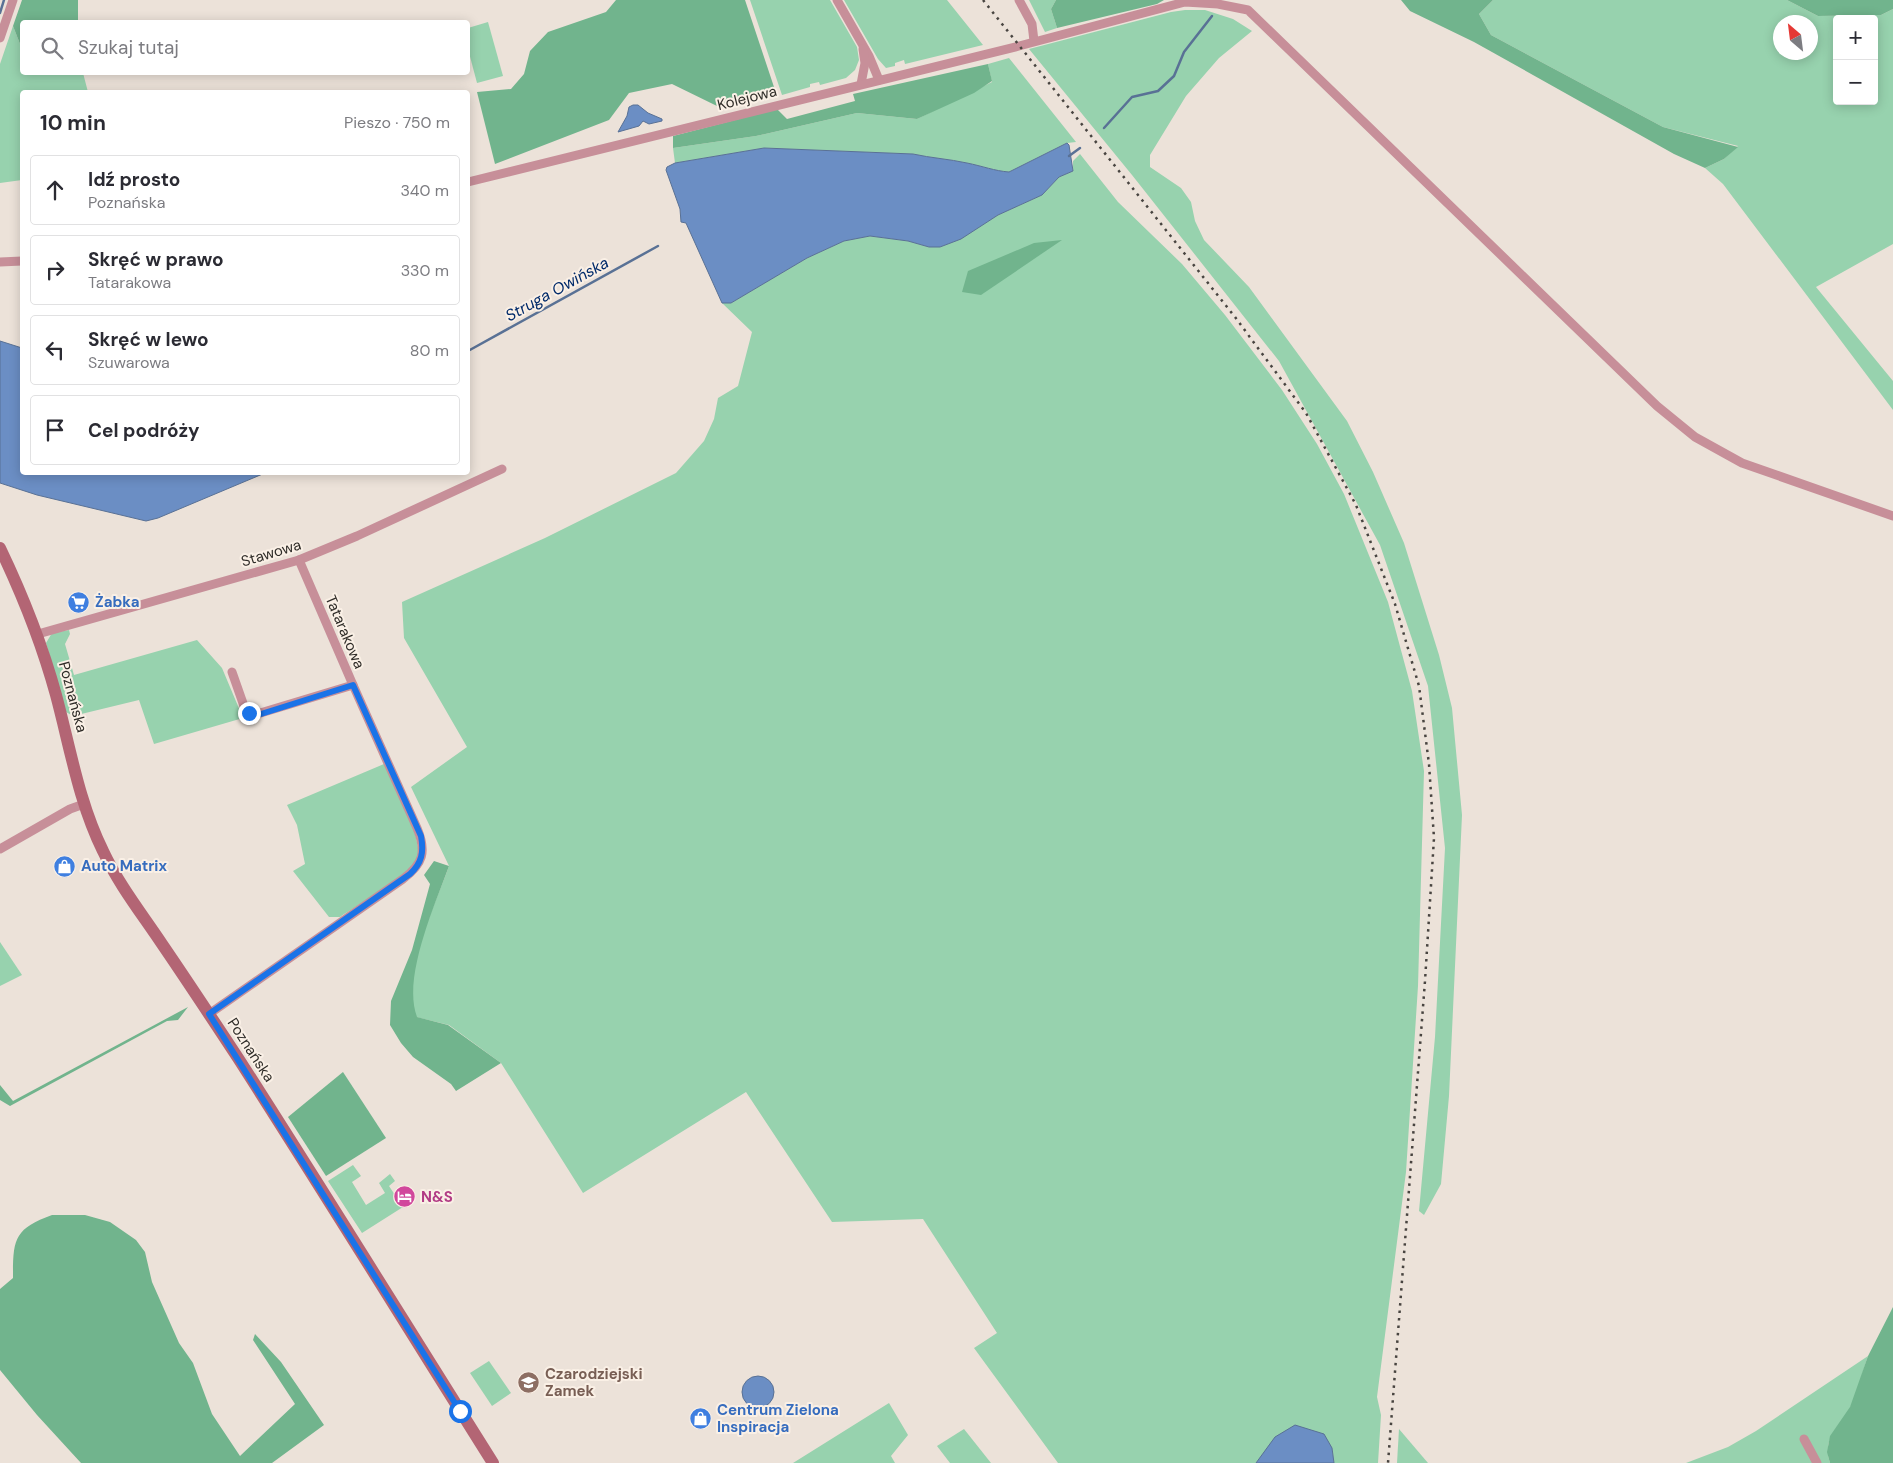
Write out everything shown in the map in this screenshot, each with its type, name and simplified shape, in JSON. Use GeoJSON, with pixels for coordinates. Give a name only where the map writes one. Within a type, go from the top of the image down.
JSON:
{"type":"FeatureCollection","features":[{"type":"Feature","properties":{"kind":"main road","name":"Poznańska"},"geometry":{"type":"LineString","coordinates":[[0,548],[22,594],[38,634],[84,804],[100,845],[117,877],[209,1014],[493,1463]]}},
{"type":"Feature","properties":{"kind":"street"},"geometry":{"type":"LineString","coordinates":[[0,38],[13,0]]}},
{"type":"Feature","properties":{"kind":"street"},"geometry":{"type":"LineString","coordinates":[[837,0],[869,56],[879,80]]}},
{"type":"Feature","properties":{"kind":"street"},"geometry":{"type":"LineString","coordinates":[[1019,0],[1032,24],[1034,41]]}},
{"type":"Feature","properties":{"kind":"street","name":"Kolejowa"},"geometry":{"type":"LineString","coordinates":[[470,182],[1185,2],[1218,4],[1248,10],[1650,399],[1695,438],[1742,463],[1893,516]]}},
{"type":"Feature","properties":{"kind":"street"},"geometry":{"type":"LineString","coordinates":[[861,84],[865,63],[863,46]]}},
{"type":"Feature","properties":{"kind":"street"},"geometry":{"type":"LineString","coordinates":[[0,262],[20,260]]}},
{"type":"Feature","properties":{"kind":"street","name":"Stawowa"},"geometry":{"type":"LineString","coordinates":[[38,634],[299,560],[357,536],[502,470]]}},
{"type":"Feature","properties":{"kind":"street","name":"Tatarakowa"},"geometry":{"type":"LineString","coordinates":[[209,1014],[403,879],[420,864],[423,851],[421,836],[299,560]]}},
{"type":"Feature","properties":{"kind":"street"},"geometry":{"type":"LineString","coordinates":[[232,672],[246,709],[254,715],[353,685]]}},
{"type":"Feature","properties":{"kind":"street"},"geometry":{"type":"LineString","coordinates":[[0,849],[70,809],[84,804]]}},
{"type":"Feature","properties":{"kind":"street"},"geometry":{"type":"LineString","coordinates":[[1804,1439],[1817,1463]]}},
{"type":"Feature","properties":{"kind":"green space"},"geometry":{"type":"Polygon","coordinates":[[[22,0],[78,0],[78,20],[20,20],[20,44],[13,26],[22,0]]]}},
{"type":"Feature","properties":{"kind":"green space"},"geometry":{"type":"Polygon","coordinates":[[[616,0],[745,0],[775,90],[717,106],[672,84],[629,93],[609,120],[495,164],[477,92],[511,89],[524,74],[530,51],[548,32],[606,12],[616,0]]]}},
{"type":"Feature","properties":{"kind":"green space"},"geometry":{"type":"Polygon","coordinates":[[[750,0],[830,0],[857,47],[859,60],[855,70],[846,78],[820,85],[819,82],[810,84],[810,87],[782,95],[750,0]]]}},
{"type":"Feature","properties":{"kind":"green space"},"geometry":{"type":"Polygon","coordinates":[[[844,0],[947,0],[983,45],[905,64],[904,60],[895,63],[895,66],[886,68],[878,59],[844,0]]]}},
{"type":"Feature","properties":{"kind":"green space"},"geometry":{"type":"Polygon","coordinates":[[[1029,0],[1056,0],[1051,9],[1057,28],[1045,32],[1029,0]]]}},
{"type":"Feature","properties":{"kind":"green space"},"geometry":{"type":"Polygon","coordinates":[[[1056,0],[1164,0],[1157,4],[1057,28],[1051,9],[1056,0]]]}},
{"type":"Feature","properties":{"kind":"green space"},"geometry":{"type":"Polygon","coordinates":[[[1401,0],[1493,0],[1479,14],[1491,35],[1663,127],[1738,147],[1724,159],[1705,168],[1674,154],[1474,42],[1410,11],[1401,0]]]}},
{"type":"Feature","properties":{"kind":"green space"},"geometry":{"type":"Polygon","coordinates":[[[1493,0],[1787,0],[1816,15],[1773,15],[1773,60],[1818,60],[1818,16],[1833,16],[1833,105],[1878,105],[1878,15],[1893,9],[1893,244],[1816,287],[1893,381],[1893,410],[1723,184],[1705,168],[1724,159],[1738,146],[1663,127],[1491,35],[1479,14],[1493,0]]]}},
{"type":"Feature","properties":{"kind":"green space"},"geometry":{"type":"Polygon","coordinates":[[[1787,0],[1893,0],[1893,9],[1881,15],[1816,15],[1787,0]]]}},
{"type":"Feature","properties":{"kind":"green space"},"geometry":{"type":"Polygon","coordinates":[[[1185,10],[1205,10],[1233,19],[1252,31],[1219,58],[1186,96],[1150,155],[1150,167],[1181,188],[1191,202],[1195,221],[1204,240],[1249,287],[1347,421],[1373,472],[1404,543],[1439,655],[1452,708],[1462,815],[1449,1096],[1441,1184],[1424,1215],[1419,1211],[1435,1037],[1445,848],[1428,686],[1380,545],[1279,361],[1132,175],[1029,49],[1185,10]]]}},
{"type":"Feature","properties":{"kind":"green space"},"geometry":{"type":"Polygon","coordinates":[[[488,22],[503,76],[477,83],[470,57],[470,27],[488,22]]]}},
{"type":"Feature","properties":{"kind":"green space"},"geometry":{"type":"Polygon","coordinates":[[[13,26],[20,44],[20,75],[84,75],[87,90],[20,90],[20,180],[0,183],[0,64],[13,26]]]}},
{"type":"Feature","properties":{"kind":"green space"},"geometry":{"type":"Polygon","coordinates":[[[1009,58],[1076,142],[1067,143],[1009,172],[913,154],[764,148],[675,163],[673,148],[756,136],[857,113],[917,119],[992,82],[988,64],[1009,58]]]}},
{"type":"Feature","properties":{"kind":"green space"},"geometry":{"type":"Polygon","coordinates":[[[988,64],[992,81],[974,93],[917,119],[857,113],[756,136],[673,148],[673,136],[777,109],[787,119],[855,101],[853,94],[988,64]]]}},
{"type":"Feature","properties":{"kind":"green space"},"geometry":{"type":"Polygon","coordinates":[[[1080,154],[1118,202],[1182,264],[1225,315],[1282,390],[1317,444],[1344,494],[1388,602],[1412,691],[1424,771],[1418,986],[1406,1172],[1377,1397],[1381,1415],[1378,1463],[1334,1463],[1332,1448],[1262,1456],[1256,1463],[1058,1463],[974,1348],[997,1333],[923,1219],[832,1222],[746,1092],[583,1193],[501,1063],[449,1025],[416,1017],[412,1000],[416,961],[421,941],[449,866],[411,787],[467,747],[404,638],[402,602],[545,538],[676,473],[704,441],[714,419],[718,398],[738,386],[752,332],[722,303],[731,303],[807,258],[844,241],[870,236],[908,241],[929,247],[940,247],[960,239],[998,215],[1042,195],[1059,177],[1073,171],[1073,161],[1080,154]]]}},
{"type":"Feature","properties":{"kind":"green space"},"geometry":{"type":"Polygon","coordinates":[[[1062,240],[981,295],[962,292],[968,271],[1034,243],[1062,240]]]}},
{"type":"Feature","properties":{"kind":"green space"},"geometry":{"type":"Polygon","coordinates":[[[69,630],[70,634],[65,644],[74,675],[197,640],[222,668],[243,718],[154,744],[139,700],[73,716],[66,712],[46,643],[52,633],[69,630]]]}},
{"type":"Feature","properties":{"kind":"green space"},"geometry":{"type":"Polygon","coordinates":[[[384,764],[413,826],[417,840],[417,860],[394,881],[340,917],[329,917],[293,871],[305,864],[297,825],[287,805],[384,764]]]}},
{"type":"Feature","properties":{"kind":"green space"},"geometry":{"type":"Polygon","coordinates":[[[434,861],[449,866],[422,942],[417,962],[413,1001],[417,1017],[448,1025],[501,1063],[456,1091],[451,1084],[413,1057],[401,1043],[390,1025],[391,1001],[412,950],[430,884],[424,875],[434,861]]]}},
{"type":"Feature","properties":{"kind":"green space"},"geometry":{"type":"Polygon","coordinates":[[[0,942],[22,975],[0,986],[0,942]]]}},
{"type":"Feature","properties":{"kind":"green space"},"geometry":{"type":"Polygon","coordinates":[[[188,1007],[178,1020],[167,1021],[10,1106],[0,1100],[0,1085],[13,1101],[188,1007]]]}},
{"type":"Feature","properties":{"kind":"green space"},"geometry":{"type":"Polygon","coordinates":[[[343,1072],[386,1138],[326,1176],[288,1117],[343,1072]]]}},
{"type":"Feature","properties":{"kind":"green space"},"geometry":{"type":"Polygon","coordinates":[[[353,1165],[361,1176],[352,1182],[366,1205],[385,1193],[379,1183],[390,1174],[395,1181],[389,1186],[403,1207],[362,1233],[328,1181],[353,1165]]]}},
{"type":"Feature","properties":{"kind":"green space"},"geometry":{"type":"Polygon","coordinates":[[[52,1215],[85,1215],[110,1222],[136,1240],[145,1252],[152,1282],[179,1343],[193,1363],[212,1414],[240,1456],[295,1404],[253,1340],[255,1334],[281,1362],[324,1425],[272,1463],[81,1463],[37,1415],[0,1370],[0,1289],[13,1278],[15,1245],[18,1237],[30,1225],[52,1215]]]}},
{"type":"Feature","properties":{"kind":"green space"},"geometry":{"type":"Polygon","coordinates":[[[1893,1307],[1893,1463],[1830,1463],[1827,1452],[1830,1436],[1850,1407],[1868,1356],[1893,1307]]]}},
{"type":"Feature","properties":{"kind":"green space"},"geometry":{"type":"Polygon","coordinates":[[[1868,1356],[1853,1402],[1830,1439],[1828,1454],[1830,1463],[1686,1463],[1728,1447],[1756,1431],[1868,1356]]]}},
{"type":"Feature","properties":{"kind":"green space"},"geometry":{"type":"Polygon","coordinates":[[[489,1361],[511,1393],[492,1406],[470,1373],[489,1361]]]}},
{"type":"Feature","properties":{"kind":"green space"},"geometry":{"type":"Polygon","coordinates":[[[889,1403],[908,1435],[891,1456],[895,1463],[793,1463],[889,1403]]]}},
{"type":"Feature","properties":{"kind":"green space"},"geometry":{"type":"Polygon","coordinates":[[[964,1429],[991,1463],[950,1463],[937,1446],[964,1429]]]}},
{"type":"Feature","properties":{"kind":"green space"},"geometry":{"type":"Polygon","coordinates":[[[1399,1429],[1428,1463],[1397,1463],[1399,1429]]]}},
{"type":"Feature","properties":{"kind":"water"},"geometry":{"type":"Polygon","coordinates":[[[638,105],[648,113],[662,119],[662,121],[649,124],[643,121],[639,126],[618,132],[627,116],[629,107],[638,105]]]}},
{"type":"Feature","properties":{"kind":"water"},"geometry":{"type":"Polygon","coordinates":[[[1067,143],[1069,145],[1073,171],[1059,177],[1042,195],[998,215],[961,239],[940,247],[929,247],[908,241],[870,236],[844,241],[807,258],[731,303],[722,303],[686,223],[681,222],[680,209],[666,170],[667,167],[675,163],[764,148],[913,154],[1009,172],[1067,143]]]}},
{"type":"Feature","properties":{"kind":"water"},"geometry":{"type":"Polygon","coordinates":[[[0,341],[20,347],[20,475],[260,475],[158,518],[146,521],[37,495],[0,483],[0,341]]]}},
{"type":"Feature","properties":{"kind":"water"},"geometry":{"type":"Polygon","coordinates":[[[758,1376],[770,1380],[774,1392],[770,1404],[758,1408],[746,1404],[742,1392],[746,1380],[758,1376]]]}},
{"type":"Feature","properties":{"kind":"water"},"geometry":{"type":"Polygon","coordinates":[[[1295,1425],[1324,1434],[1332,1448],[1334,1463],[1256,1463],[1275,1437],[1295,1425]]]}},
{"type":"Feature","properties":{"kind":"waterway"},"geometry":{"type":"LineString","coordinates":[[0,13],[4,0]]}},
{"type":"Feature","properties":{"kind":"waterway"},"geometry":{"type":"LineString","coordinates":[[1104,128],[1132,97],[1158,91],[1174,76],[1184,52],[1212,16]]}},
{"type":"Feature","properties":{"kind":"waterway"},"geometry":{"type":"LineString","coordinates":[[1069,156],[1080,148]]}},
{"type":"Feature","properties":{"kind":"waterway","name":"Struga Owińska"},"geometry":{"type":"LineString","coordinates":[[470,350],[658,246]]}},
{"type":"Feature","properties":{"kind":"railway"},"geometry":{"type":"LineString","coordinates":[[983,0],[1235,317],[1306,413],[1356,505],[1395,604],[1419,686],[1429,764],[1434,838],[1425,981],[1388,1463]]}},
{"type":"Feature","properties":{"kind":"place","name":"Żabka"},"geometry":{"type":"Point","coordinates":[79,602]}},
{"type":"Feature","properties":{"kind":"place","name":"Auto Matrix"},"geometry":{"type":"Point","coordinates":[65,866]}},
{"type":"Feature","properties":{"kind":"place","name":"N&S"},"geometry":{"type":"Point","coordinates":[405,1197]}},
{"type":"Feature","properties":{"kind":"place","name":"Czarodziejski Zamek"},"geometry":{"type":"Point","coordinates":[529,1383]}},
{"type":"Feature","properties":{"kind":"place","name":"Centrum Zielona Inspiracja"},"geometry":{"type":"Point","coordinates":[701,1419]}},
{"type":"Feature","properties":{"kind":"route"},"geometry":{"type":"LineString","coordinates":[[249,713],[254,715],[261,714],[353,685],[421,836],[422,858],[420,864],[410,874],[209,1014],[460,1411]]}}]}
